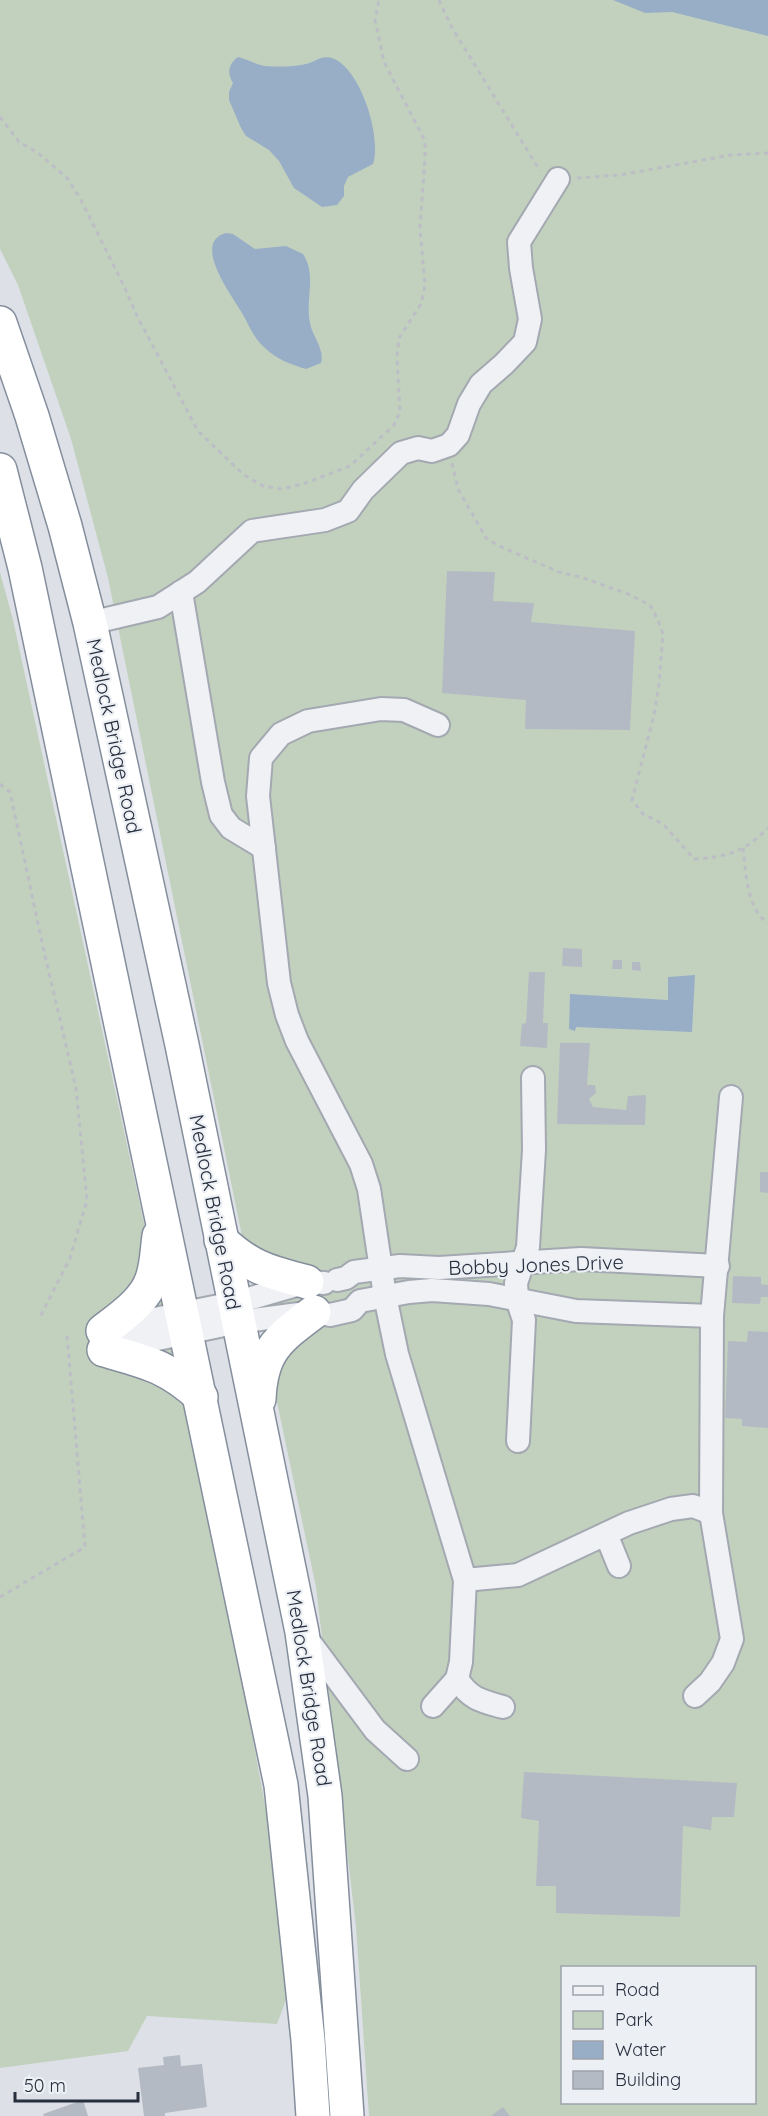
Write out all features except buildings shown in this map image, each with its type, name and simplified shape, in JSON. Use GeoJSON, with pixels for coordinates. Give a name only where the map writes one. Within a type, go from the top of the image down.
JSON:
{"type":"FeatureCollection","features":[{"type":"Feature","properties":{"kind":"highway","name":"Medlock Bridge Road"},"geometry":{"type":"LineString","coordinates":[[0,323],[32,416],[65,526],[90,623],[179,1034],[303,1632],[325,1796],[346,2116]]}},
{"type":"Feature","properties":{"kind":"highway"},"geometry":{"type":"LineString","coordinates":[[0,470],[28,580],[281,1785],[308,2040],[313,2116]]}},
{"type":"Feature","properties":{"kind":"highway"},"geometry":{"type":"LineString","coordinates":[[161,1210],[152,1280],[139,1299],[103,1340],[183,1380],[201,1397]]}},
{"type":"Feature","properties":{"kind":"highway"},"geometry":{"type":"LineString","coordinates":[[221,1240],[234,1253],[259,1268],[327,1286],[270,1350],[260,1389],[259,1419]]}},
{"type":"Feature","properties":{"kind":"lane"},"geometry":{"type":"LineString","coordinates":[[90,623],[158,607],[198,582],[252,531],[325,519],[348,511],[363,490],[401,453],[418,448],[432,451],[449,446],[458,435],[469,404],[481,384],[525,342],[530,319],[519,242],[558,179]]}},
{"type":"Feature","properties":{"kind":"lane"},"geometry":{"type":"LineString","coordinates":[[181,592],[213,782],[221,815],[231,828],[264,848]]}},
{"type":"Feature","properties":{"kind":"lane"},"geometry":{"type":"LineString","coordinates":[[433,1706],[457,1679],[461,1662],[465,1580],[397,1354],[380,1267],[369,1189],[362,1164],[297,1041],[287,1015],[279,983],[258,796],[261,758],[281,734],[308,722],[381,709],[404,710],[438,725]]}},
{"type":"Feature","properties":{"kind":"lane"},"geometry":{"type":"LineString","coordinates":[[518,1440],[524,1320],[517,1299],[516,1283],[528,1247],[534,1150],[533,1078]]}},
{"type":"Feature","properties":{"kind":"lane"},"geometry":{"type":"LineString","coordinates":[[695,1696],[710,1682],[723,1663],[732,1639],[711,1513],[712,1316],[732,1097]]}},
{"type":"Feature","properties":{"kind":"lane","name":"Bobby Jones Drive"},"geometry":{"type":"LineString","coordinates":[[103,1340],[121,1348],[185,1322],[236,1313],[327,1286],[380,1267],[439,1268],[581,1259],[718,1266]]}},
{"type":"Feature","properties":{"kind":"lane","name":"Bobby Jones Drive"},"geometry":{"type":"LineString","coordinates":[[327,1286],[329,1302],[351,1298],[360,1301],[409,1292],[460,1290],[576,1311],[712,1316]]}},
{"type":"Feature","properties":{"kind":"lane","name":"Bobby Jones Drive"},"geometry":{"type":"LineString","coordinates":[[236,1313],[327,1286]]}},
{"type":"Feature","properties":{"kind":"lane"},"geometry":{"type":"LineString","coordinates":[[465,1580],[518,1575],[629,1523],[671,1509],[693,1506],[711,1513]]}},
{"type":"Feature","properties":{"kind":"lane"},"geometry":{"type":"LineString","coordinates":[[606,1533],[619,1566]]}},
{"type":"Feature","properties":{"kind":"lane"},"geometry":{"type":"LineString","coordinates":[[303,1632],[375,1730],[407,1759]]}},
{"type":"Feature","properties":{"kind":"lane"},"geometry":{"type":"LineString","coordinates":[[457,1679],[464,1690],[475,1699],[502,1707]]}},
{"type":"Feature","properties":{"kind":"path"},"geometry":{"type":"LineString","coordinates":[[0,117],[19,142],[37,152],[67,178],[80,198],[137,316],[198,431],[244,475],[263,486],[282,489],[303,484],[350,466],[393,425],[400,412],[397,357],[399,338],[421,304],[424,286],[420,228],[426,158],[425,141],[384,62],[375,20],[379,0]]}},
{"type":"Feature","properties":{"kind":"path"},"geometry":{"type":"LineString","coordinates":[[440,0],[451,26],[544,177],[558,179],[620,175],[730,155],[768,153]]}},
{"type":"Feature","properties":{"kind":"path"},"geometry":{"type":"LineString","coordinates":[[449,446],[458,489],[486,537],[499,546],[559,572],[581,577],[628,594],[650,605],[657,618],[663,634],[660,674],[654,715],[632,800],[643,814],[663,824],[694,859],[718,858],[738,852],[768,828]]}},
{"type":"Feature","properties":{"kind":"path"},"geometry":{"type":"LineString","coordinates":[[0,784],[10,792],[76,1088],[87,1200],[70,1258],[40,1317]]}},
{"type":"Feature","properties":{"kind":"path"},"geometry":{"type":"LineString","coordinates":[[743,848],[752,902],[768,923]]}},
{"type":"Feature","properties":{"kind":"path"},"geometry":{"type":"LineString","coordinates":[[0,1596],[85,1547],[67,1335]]}},
{"type":"Feature","properties":{"kind":"green space"},"geometry":{"type":"Polygon","coordinates":[[[0,0],[768,0],[768,2116],[369,2116],[356,1927],[316,1587],[108,578],[71,439],[18,285],[0,249],[0,0]]]}},
{"type":"Feature","properties":{"kind":"green space"},"geometry":{"type":"Polygon","coordinates":[[[0,572],[13,620],[237,1651],[282,1899],[290,1989],[277,2024],[147,2016],[128,2051],[0,2068],[0,572]]]}},
{"type":"Feature","properties":{"kind":"water"},"geometry":{"type":"Polygon","coordinates":[[[613,0],[768,0],[768,36],[672,12],[645,13],[613,0]]]}},
{"type":"Feature","properties":{"kind":"water"},"geometry":{"type":"Polygon","coordinates":[[[238,57],[264,66],[280,67],[301,65],[328,57],[342,64],[352,75],[367,105],[372,122],[375,152],[373,164],[348,177],[344,186],[344,196],[337,205],[322,207],[294,188],[279,161],[269,150],[246,136],[229,100],[229,92],[233,83],[230,69],[238,57]]]}},
{"type":"Feature","properties":{"kind":"water"},"geometry":{"type":"Polygon","coordinates":[[[226,233],[233,234],[255,249],[286,246],[303,254],[310,279],[310,323],[320,348],[321,363],[306,369],[295,366],[265,348],[252,332],[223,283],[213,258],[212,247],[216,238],[226,233]]]}},
{"type":"Feature","properties":{"kind":"water"},"geometry":{"type":"Polygon","coordinates":[[[695,975],[692,1032],[576,1027],[575,1031],[569,1029],[570,994],[668,1000],[668,977],[695,975]]]}}]}
